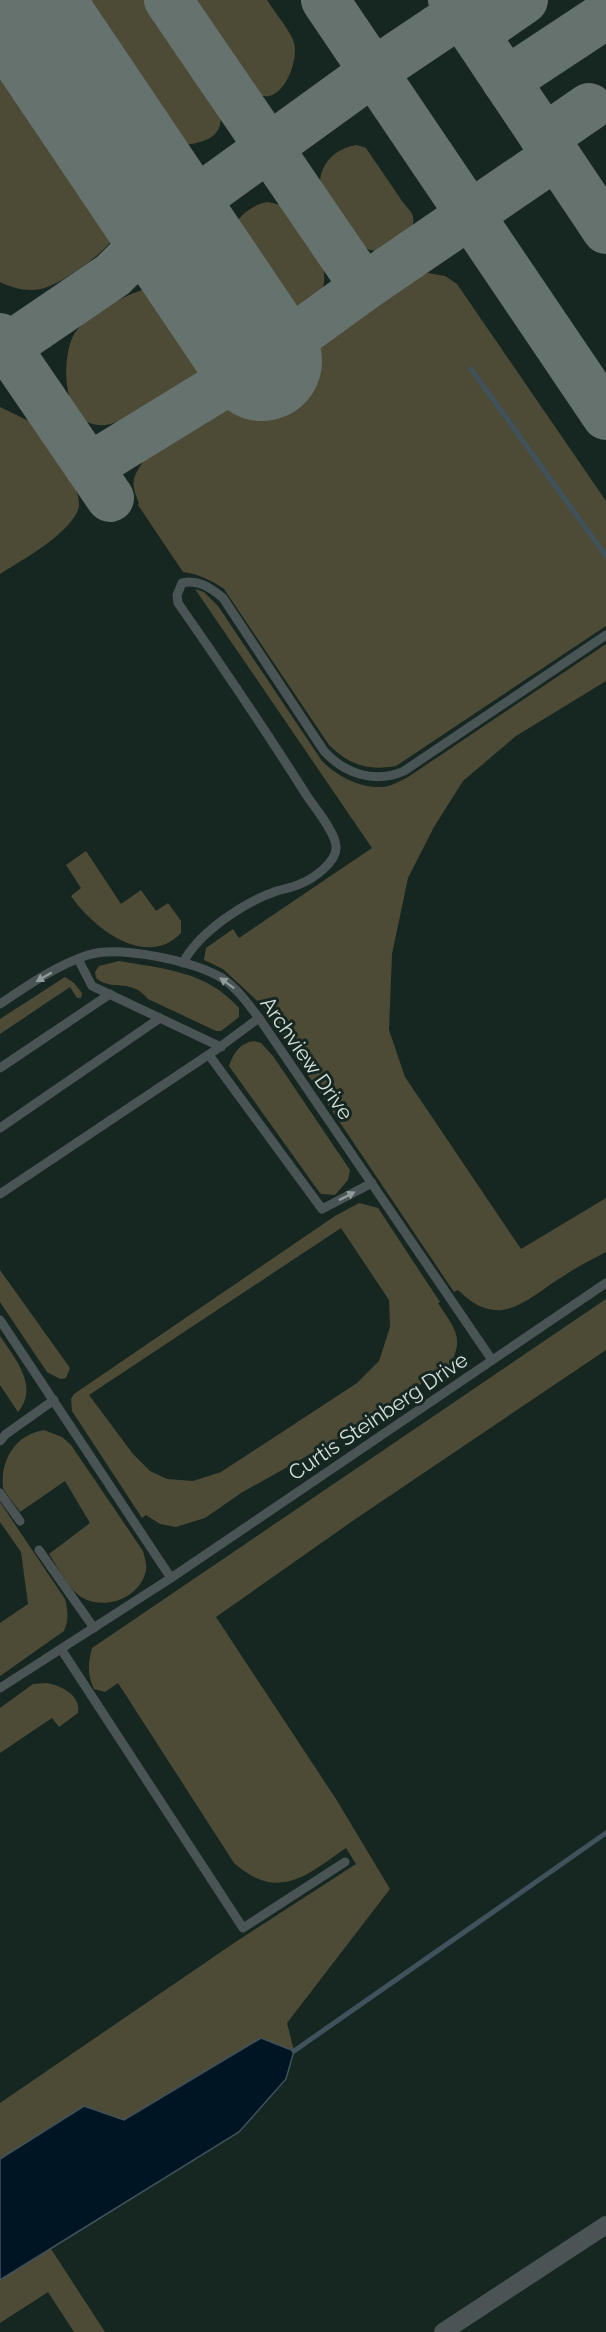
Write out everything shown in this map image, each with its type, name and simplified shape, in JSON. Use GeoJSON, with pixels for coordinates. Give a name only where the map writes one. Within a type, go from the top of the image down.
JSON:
{"type":"FeatureCollection","features":[{"type":"Feature","properties":{"kind":"street"},"geometry":{"type":"LineString","coordinates":[[443,2332],[606,2225]]}},
{"type":"Feature","properties":{"kind":"lane"},"geometry":{"type":"LineString","coordinates":[[183,963],[190,950],[204,934],[258,898],[301,884],[326,867],[334,857],[336,847],[332,834],[298,780],[178,603],[177,596],[183,583],[190,581],[201,583],[223,598],[324,752],[346,769],[371,777],[394,776],[404,771],[606,635]]}},
{"type":"Feature","properties":{"kind":"lane","name":"Archview Drive"},"geometry":{"type":"LineString","coordinates":[[0,1004],[78,959],[106,951],[183,963],[223,979],[242,995],[259,1018],[492,1360]]}},
{"type":"Feature","properties":{"kind":"lane"},"geometry":{"type":"LineString","coordinates":[[78,959],[92,986],[221,1047]]}},
{"type":"Feature","properties":{"kind":"lane"},"geometry":{"type":"LineString","coordinates":[[0,1068],[110,994]]}},
{"type":"Feature","properties":{"kind":"lane"},"geometry":{"type":"LineString","coordinates":[[0,1128],[160,1018]]}},
{"type":"Feature","properties":{"kind":"lane"},"geometry":{"type":"LineString","coordinates":[[0,1194],[221,1047],[259,1018]]}},
{"type":"Feature","properties":{"kind":"lane"},"geometry":{"type":"LineString","coordinates":[[209,1055],[322,1209],[372,1183]]}},
{"type":"Feature","properties":{"kind":"lane","name":"Curtis Steinberg Drive"},"geometry":{"type":"LineString","coordinates":[[0,1688],[171,1578],[606,1284]]}},
{"type":"Feature","properties":{"kind":"lane"},"geometry":{"type":"LineString","coordinates":[[0,1320],[171,1578]]}},
{"type":"Feature","properties":{"kind":"lane"},"geometry":{"type":"LineString","coordinates":[[0,1441],[6,1434],[54,1400]]}},
{"type":"Feature","properties":{"kind":"lane"},"geometry":{"type":"LineString","coordinates":[[0,1492],[20,1521]]}},
{"type":"Feature","properties":{"kind":"lane"},"geometry":{"type":"LineString","coordinates":[[39,1550],[94,1628]]}},
{"type":"Feature","properties":{"kind":"lane"},"geometry":{"type":"LineString","coordinates":[[61,1649],[243,1928],[345,1862]]}},
{"type":"Feature","properties":{"kind":"shaded area"},"geometry":{"type":"Polygon","coordinates":[[[57,0],[148,0],[220,106],[221,120],[217,132],[210,138],[192,144],[176,143],[161,137],[147,126],[123,98],[57,0]]]}},
{"type":"Feature","properties":{"kind":"shaded area"},"geometry":{"type":"Polygon","coordinates":[[[187,0],[267,0],[288,30],[295,47],[293,64],[281,88],[269,96],[261,96],[250,91],[187,0]]]}},
{"type":"Feature","properties":{"kind":"shaded area"},"geometry":{"type":"Polygon","coordinates":[[[0,24],[120,201],[116,229],[108,245],[59,282],[36,290],[20,289],[0,282],[0,24]]]}},
{"type":"Feature","properties":{"kind":"shaded area"},"geometry":{"type":"Polygon","coordinates":[[[357,145],[366,148],[413,216],[409,235],[389,249],[371,250],[354,241],[340,226],[322,197],[320,178],[327,162],[339,151],[357,145]]]}},
{"type":"Feature","properties":{"kind":"shaded area"},"geometry":{"type":"Polygon","coordinates":[[[267,202],[284,206],[294,214],[312,240],[324,270],[322,290],[307,307],[297,312],[287,314],[279,312],[264,303],[246,279],[230,251],[231,234],[239,219],[252,208],[267,202]]]}},
{"type":"Feature","properties":{"kind":"shaded area"},"geometry":{"type":"Polygon","coordinates":[[[428,273],[445,276],[457,284],[606,501],[606,626],[396,766],[368,767],[352,762],[329,745],[224,589],[205,578],[183,572],[138,505],[134,481],[147,454],[413,276],[428,273]]]}},
{"type":"Feature","properties":{"kind":"shaded area"},"geometry":{"type":"Polygon","coordinates":[[[146,289],[162,290],[184,300],[186,298],[200,320],[206,335],[206,352],[202,362],[197,373],[125,421],[124,419],[106,425],[92,424],[81,417],[68,393],[67,362],[73,336],[95,314],[146,289]]]}},
{"type":"Feature","properties":{"kind":"shaded area"},"geometry":{"type":"Polygon","coordinates":[[[0,407],[33,421],[63,464],[79,501],[78,510],[65,529],[44,546],[0,574],[0,407]]]}},
{"type":"Feature","properties":{"kind":"shaded area"},"geometry":{"type":"Polygon","coordinates":[[[195,589],[204,592],[218,606],[322,761],[334,772],[349,780],[373,787],[388,786],[408,777],[606,644],[606,681],[516,736],[463,781],[434,827],[408,878],[392,954],[389,1030],[405,1077],[521,1249],[606,1198],[606,1252],[513,1307],[500,1310],[487,1309],[473,1302],[458,1290],[454,1292],[306,1072],[268,1011],[223,969],[204,960],[206,948],[233,929],[239,938],[372,848],[195,589]]]}},
{"type":"Feature","properties":{"kind":"shaded area"},"geometry":{"type":"Polygon","coordinates":[[[86,851],[121,904],[141,890],[156,911],[168,903],[181,921],[181,933],[167,943],[152,947],[136,946],[121,940],[92,920],[71,896],[81,888],[66,865],[86,851]]]}},
{"type":"Feature","properties":{"kind":"shaded area"},"geometry":{"type":"Polygon","coordinates":[[[119,961],[168,970],[199,979],[213,986],[239,1008],[239,1017],[221,1031],[216,1031],[148,999],[135,988],[108,984],[96,978],[95,972],[99,966],[119,961]]]}},
{"type":"Feature","properties":{"kind":"shaded area"},"geometry":{"type":"Polygon","coordinates":[[[65,977],[82,993],[81,998],[77,998],[70,987],[0,1034],[0,1019],[65,977]]]}},
{"type":"Feature","properties":{"kind":"shaded area"},"geometry":{"type":"Polygon","coordinates":[[[254,1041],[261,1043],[273,1056],[350,1170],[348,1180],[335,1195],[321,1194],[229,1066],[238,1049],[254,1041]]]}},
{"type":"Feature","properties":{"kind":"shaded area"},"geometry":{"type":"Polygon","coordinates":[[[359,1203],[378,1208],[440,1302],[438,1303],[453,1326],[457,1347],[450,1365],[341,1437],[241,1493],[205,1518],[176,1527],[160,1524],[146,1515],[142,1518],[72,1411],[71,1399],[74,1394],[335,1216],[359,1203]],[[341,1228],[89,1395],[133,1454],[150,1471],[167,1479],[193,1481],[221,1472],[357,1383],[379,1361],[390,1327],[389,1300],[341,1228]]]}},
{"type":"Feature","properties":{"kind":"shaded area"},"geometry":{"type":"Polygon","coordinates":[[[0,1270],[70,1368],[66,1378],[60,1379],[47,1372],[0,1302],[0,1270]]]}},
{"type":"Feature","properties":{"kind":"shaded area"},"geometry":{"type":"Polygon","coordinates":[[[606,1299],[606,1350],[354,1520],[216,1617],[336,1799],[390,1889],[287,2023],[294,2051],[261,2039],[124,2120],[84,2106],[0,2159],[0,2103],[234,1943],[356,1864],[346,1848],[305,1875],[292,1881],[278,1883],[264,1881],[250,1875],[234,1863],[118,1683],[105,1692],[94,1689],[89,1668],[92,1648],[606,1299]]]}},
{"type":"Feature","properties":{"kind":"shaded area"},"geometry":{"type":"Polygon","coordinates":[[[0,1336],[18,1363],[26,1383],[24,1402],[18,1412],[0,1385],[0,1336]]]}},
{"type":"Feature","properties":{"kind":"shaded area"},"geometry":{"type":"Polygon","coordinates":[[[44,1430],[62,1437],[71,1445],[143,1551],[146,1563],[145,1574],[141,1583],[128,1596],[101,1603],[83,1598],[68,1584],[49,1554],[90,1523],[65,1481],[20,1512],[3,1488],[4,1466],[13,1449],[26,1436],[44,1430]]]}},
{"type":"Feature","properties":{"kind":"shaded area"},"geometry":{"type":"Polygon","coordinates":[[[0,1502],[65,1599],[68,1615],[64,1631],[0,1676],[0,1623],[28,1604],[21,1552],[0,1522],[0,1502]]]}},
{"type":"Feature","properties":{"kind":"shaded area"},"geometry":{"type":"Polygon","coordinates":[[[47,1683],[69,1692],[77,1701],[78,1713],[59,1727],[52,1718],[0,1753],[0,1708],[33,1684],[47,1683]]]}},
{"type":"Feature","properties":{"kind":"shaded area"},"geometry":{"type":"Polygon","coordinates":[[[51,2249],[105,2332],[74,2332],[48,2292],[0,2323],[0,2280],[51,2249]]]}},
{"type":"Feature","properties":{"kind":"water"},"geometry":{"type":"Polygon","coordinates":[[[261,2038],[294,2051],[286,2079],[239,2132],[0,2280],[0,2159],[84,2106],[124,2120],[261,2038]]]}},
{"type":"Feature","properties":{"kind":"waterway"},"geometry":{"type":"LineString","coordinates":[[471,369],[606,556]]}},
{"type":"Feature","properties":{"kind":"waterway"},"geometry":{"type":"LineString","coordinates":[[294,2051],[606,1833]]}},
{"type":"Feature","properties":{"kind":"taxiway"},"geometry":{"type":"LineString","coordinates":[[168,0],[364,287]]}},
{"type":"Feature","properties":{"kind":"taxiway"},"geometry":{"type":"LineString","coordinates":[[325,0],[606,416]]}},
{"type":"Feature","properties":{"kind":"taxiway"},"geometry":{"type":"LineString","coordinates":[[452,0],[606,230]]}},
{"type":"Feature","properties":{"kind":"taxiway"},"geometry":{"type":"LineString","coordinates":[[475,34],[524,0]]}},
{"type":"Feature","properties":{"kind":"taxiway"},"geometry":{"type":"LineString","coordinates":[[0,352],[113,275],[167,221],[373,72],[461,13]]}},
{"type":"Feature","properties":{"kind":"taxiway"},"geometry":{"type":"LineString","coordinates":[[506,81],[606,15]]}},
{"type":"Feature","properties":{"kind":"taxiway"},"geometry":{"type":"LineString","coordinates":[[544,138],[589,107]]}},
{"type":"Feature","properties":{"kind":"taxiway"},"geometry":{"type":"LineString","coordinates":[[89,467],[262,361],[364,287],[556,156]]}},
{"type":"Feature","properties":{"kind":"taxiway"},"geometry":{"type":"LineString","coordinates":[[0,337],[110,498]]}},
{"type":"Feature","properties":{"kind":"runway"},"geometry":{"type":"LineString","coordinates":[[19,0],[262,361]]}}]}
